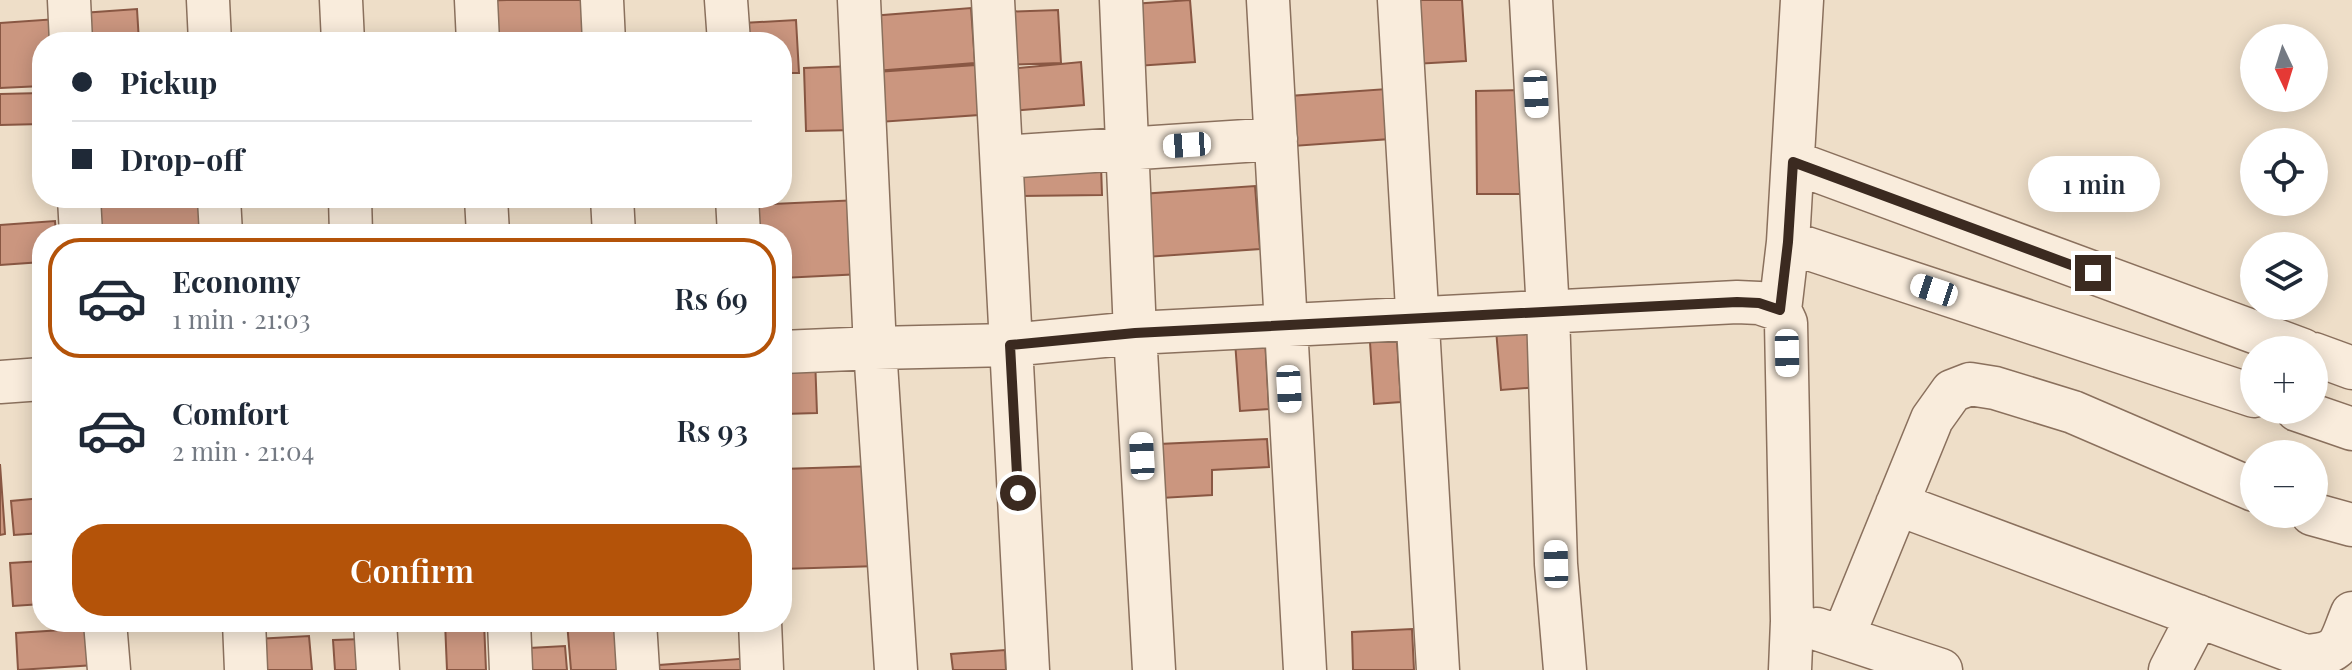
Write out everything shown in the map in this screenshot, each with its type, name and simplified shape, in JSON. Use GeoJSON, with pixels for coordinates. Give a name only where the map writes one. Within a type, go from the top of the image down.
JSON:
{"type":"FeatureCollection","features":[{"type":"Feature","properties":{"kind":"street"},"geometry":{"type":"LineString","coordinates":[[69,0],[71,32]]}},
{"type":"Feature","properties":{"kind":"street"},"geometry":{"type":"LineString","coordinates":[[208,0],[210,32]]}},
{"type":"Feature","properties":{"kind":"street"},"geometry":{"type":"LineString","coordinates":[[341,0],[343,32]]}},
{"type":"Feature","properties":{"kind":"street"},"geometry":{"type":"LineString","coordinates":[[476,0],[478,32]]}},
{"type":"Feature","properties":{"kind":"street"},"geometry":{"type":"LineString","coordinates":[[602,0],[604,32]]}},
{"type":"Feature","properties":{"kind":"street"},"geometry":{"type":"LineString","coordinates":[[726,0],[728,32]]}},
{"type":"Feature","properties":{"kind":"street"},"geometry":{"type":"LineString","coordinates":[[859,0],[875,348],[896,670]]}},
{"type":"Feature","properties":{"kind":"street"},"geometry":{"type":"LineString","coordinates":[[993,0],[1028,670]]}},
{"type":"Feature","properties":{"kind":"street"},"geometry":{"type":"LineString","coordinates":[[1121,0],[1154,670]]}},
{"type":"Feature","properties":{"kind":"street"},"geometry":{"type":"LineString","coordinates":[[1268,0],[1305,670]]}},
{"type":"Feature","properties":{"kind":"street"},"geometry":{"type":"LineString","coordinates":[[1399,0],[1438,670]]}},
{"type":"Feature","properties":{"kind":"street"},"geometry":{"type":"LineString","coordinates":[[1531,0],[1548,312],[1556,564],[1565,670]]}},
{"type":"Feature","properties":{"kind":"street"},"geometry":{"type":"LineString","coordinates":[[1790,670],[1792,621],[1786,323],[1780,310],[1788,242],[1802,0]]}},
{"type":"Feature","properties":{"kind":"street"},"geometry":{"type":"LineString","coordinates":[[1002,157],[1276,139]]}},
{"type":"Feature","properties":{"kind":"street"},"geometry":{"type":"LineString","coordinates":[[1793,162],[2265,336]]}},
{"type":"Feature","properties":{"kind":"street"},"geometry":{"type":"LineString","coordinates":[[1788,242],[2240,391]]}},
{"type":"Feature","properties":{"kind":"street"},"geometry":{"type":"LineString","coordinates":[[792,352],[1010,345],[1135,333],[1737,302],[1759,303],[1780,310]]}},
{"type":"Feature","properties":{"kind":"street"},"geometry":{"type":"LineString","coordinates":[[2328,359],[2352,368]]}},
{"type":"Feature","properties":{"kind":"street"},"geometry":{"type":"LineString","coordinates":[[0,382],[32,380]]}},
{"type":"Feature","properties":{"kind":"street"},"geometry":{"type":"LineString","coordinates":[[1843,637],[1932,419],[1952,391],[1970,384],[1995,388],[2073,412],[2240,484]]}},
{"type":"Feature","properties":{"kind":"street"},"geometry":{"type":"LineString","coordinates":[[2328,421],[2352,429]]}},
{"type":"Feature","properties":{"kind":"street"},"geometry":{"type":"LineString","coordinates":[[1897,504],[2305,656],[2327,655],[2339,643],[2352,613]]}},
{"type":"Feature","properties":{"kind":"street"},"geometry":{"type":"LineString","coordinates":[[2328,518],[2352,525]]}},
{"type":"Feature","properties":{"kind":"street"},"geometry":{"type":"LineString","coordinates":[[2170,670],[2198,616]]}},
{"type":"Feature","properties":{"kind":"street"},"geometry":{"type":"LineString","coordinates":[[1792,621],[1941,670]]}},
{"type":"Feature","properties":{"kind":"street"},"geometry":{"type":"LineString","coordinates":[[106,632],[109,670]]}},
{"type":"Feature","properties":{"kind":"street"},"geometry":{"type":"LineString","coordinates":[[244,632],[246,670]]}},
{"type":"Feature","properties":{"kind":"street"},"geometry":{"type":"LineString","coordinates":[[376,632],[378,670]]}},
{"type":"Feature","properties":{"kind":"street"},"geometry":{"type":"LineString","coordinates":[[509,632],[511,670]]}},
{"type":"Feature","properties":{"kind":"street"},"geometry":{"type":"LineString","coordinates":[[636,632],[638,670]]}},
{"type":"Feature","properties":{"kind":"street"},"geometry":{"type":"LineString","coordinates":[[760,632],[762,670]]}},
{"type":"Feature","properties":{"kind":"building"},"geometry":{"type":"Polygon","coordinates":[[[593,0],[595,32],[480,32],[478,1],[593,0]]]}},
{"type":"Feature","properties":{"kind":"building"},"geometry":{"type":"Polygon","coordinates":[[[1190,0],[1195,62],[1136,66],[1132,4],[1190,0]]]}},
{"type":"Feature","properties":{"kind":"building"},"geometry":{"type":"Polygon","coordinates":[[[1411,0],[1462,0],[1466,61],[1414,64],[1411,0]]]}},
{"type":"Feature","properties":{"kind":"building"},"geometry":{"type":"Polygon","coordinates":[[[971,8],[975,63],[875,71],[871,16],[971,8]]]}},
{"type":"Feature","properties":{"kind":"building"},"geometry":{"type":"Polygon","coordinates":[[[137,9],[138,32],[83,32],[82,13],[137,9]]]}},
{"type":"Feature","properties":{"kind":"building"},"geometry":{"type":"Polygon","coordinates":[[[1058,10],[1061,63],[1001,65],[999,12],[1058,10]]]}},
{"type":"Feature","properties":{"kind":"building"},"geometry":{"type":"Polygon","coordinates":[[[57,19],[58,32],[32,32],[32,86],[0,88],[0,23],[57,19]]]}},
{"type":"Feature","properties":{"kind":"building"},"geometry":{"type":"Polygon","coordinates":[[[796,20],[799,73],[792,73],[792,32],[743,32],[743,23],[796,20]]]}},
{"type":"Feature","properties":{"kind":"building"},"geometry":{"type":"Polygon","coordinates":[[[1081,62],[1084,105],[1010,111],[1007,69],[1081,62]]]}},
{"type":"Feature","properties":{"kind":"building"},"geometry":{"type":"Polygon","coordinates":[[[976,65],[979,115],[879,122],[876,72],[976,65]]]}},
{"type":"Feature","properties":{"kind":"building"},"geometry":{"type":"Polygon","coordinates":[[[854,66],[855,130],[806,131],[804,68],[854,66]]]}},
{"type":"Feature","properties":{"kind":"building"},"geometry":{"type":"Polygon","coordinates":[[[1387,89],[1390,139],[1293,146],[1289,96],[1387,89]]]}},
{"type":"Feature","properties":{"kind":"building"},"geometry":{"type":"Polygon","coordinates":[[[1522,90],[1523,194],[1477,194],[1476,91],[1522,90]]]}},
{"type":"Feature","properties":{"kind":"building"},"geometry":{"type":"Polygon","coordinates":[[[32,93],[32,124],[0,125],[0,94],[32,93]]]}},
{"type":"Feature","properties":{"kind":"building"},"geometry":{"type":"Polygon","coordinates":[[[1021,165],[1101,165],[1102,195],[1021,196],[1021,165]]]}},
{"type":"Feature","properties":{"kind":"building"},"geometry":{"type":"Polygon","coordinates":[[[1255,186],[1260,249],[1146,257],[1141,194],[1255,186]]]}},
{"type":"Feature","properties":{"kind":"building"},"geometry":{"type":"Polygon","coordinates":[[[859,200],[862,274],[792,278],[792,224],[753,224],[752,208],[792,208],[792,203],[859,200]]]}},
{"type":"Feature","properties":{"kind":"building"},"geometry":{"type":"Polygon","coordinates":[[[93,208],[206,208],[206,224],[93,224],[93,208]]]}},
{"type":"Feature","properties":{"kind":"building"},"geometry":{"type":"Polygon","coordinates":[[[55,221],[55,224],[32,224],[32,263],[0,265],[0,225],[55,221]]]}},
{"type":"Feature","properties":{"kind":"building"},"geometry":{"type":"Polygon","coordinates":[[[1533,315],[1538,387],[1501,390],[1495,317],[1533,315]]]}},
{"type":"Feature","properties":{"kind":"building"},"geometry":{"type":"Polygon","coordinates":[[[1396,325],[1401,402],[1374,404],[1369,327],[1396,325]]]}},
{"type":"Feature","properties":{"kind":"building"},"geometry":{"type":"Polygon","coordinates":[[[1265,339],[1269,409],[1240,411],[1235,341],[1265,339]]]}},
{"type":"Feature","properties":{"kind":"building"},"geometry":{"type":"Polygon","coordinates":[[[815,357],[817,413],[792,414],[792,358],[815,357]]]}},
{"type":"Feature","properties":{"kind":"building"},"geometry":{"type":"Polygon","coordinates":[[[1267,439],[1269,467],[1212,470],[1212,495],[1161,498],[1159,444],[1267,439]]]}},
{"type":"Feature","properties":{"kind":"building"},"geometry":{"type":"Polygon","coordinates":[[[0,464],[5,534],[0,535],[0,464]]]}},
{"type":"Feature","properties":{"kind":"building"},"geometry":{"type":"Polygon","coordinates":[[[875,466],[878,566],[792,569],[792,469],[875,466]]]}},
{"type":"Feature","properties":{"kind":"building"},"geometry":{"type":"Polygon","coordinates":[[[32,499],[32,534],[14,535],[11,501],[32,499]]]}},
{"type":"Feature","properties":{"kind":"building"},"geometry":{"type":"Polygon","coordinates":[[[32,562],[32,605],[13,606],[10,563],[32,562]]]}},
{"type":"Feature","properties":{"kind":"building"},"geometry":{"type":"Polygon","coordinates":[[[1412,629],[1414,670],[1353,670],[1352,632],[1412,629]]]}},
{"type":"Feature","properties":{"kind":"building"},"geometry":{"type":"Polygon","coordinates":[[[93,632],[95,665],[18,670],[16,633],[93,632]]]}},
{"type":"Feature","properties":{"kind":"building"},"geometry":{"type":"Polygon","coordinates":[[[445,632],[484,632],[486,670],[447,670],[445,632]]]}},
{"type":"Feature","properties":{"kind":"building"},"geometry":{"type":"Polygon","coordinates":[[[568,632],[621,632],[624,670],[571,670],[568,632]]]}},
{"type":"Feature","properties":{"kind":"building"},"geometry":{"type":"Polygon","coordinates":[[[309,636],[312,670],[258,670],[256,639],[309,636]]]}},
{"type":"Feature","properties":{"kind":"building"},"geometry":{"type":"Polygon","coordinates":[[[363,639],[364,670],[335,670],[333,640],[363,639]]]}},
{"type":"Feature","properties":{"kind":"building"},"geometry":{"type":"Polygon","coordinates":[[[565,646],[567,670],[512,670],[511,649],[565,646]]]}},
{"type":"Feature","properties":{"kind":"building"},"geometry":{"type":"Polygon","coordinates":[[[1005,650],[1006,670],[953,670],[951,654],[1005,650]]]}},
{"type":"Feature","properties":{"kind":"building"},"geometry":{"type":"Polygon","coordinates":[[[752,658],[753,670],[646,670],[646,666],[752,658]]]}},
{"type":"Feature","properties":{"kind":"route"},"geometry":{"type":"LineString","coordinates":[[1018,493],[1010,345],[1135,333],[1737,302],[1759,303],[1780,310],[1793,162],[2093,273]]}}]}
